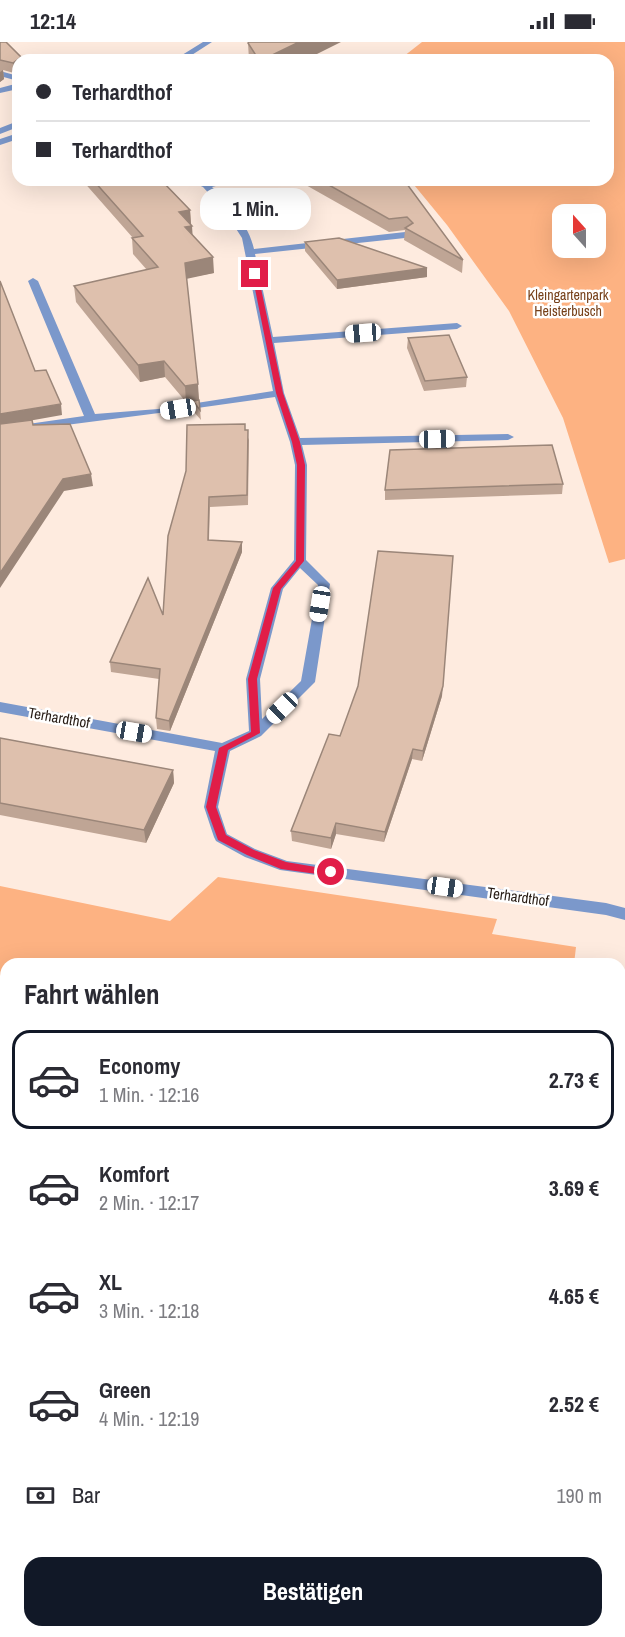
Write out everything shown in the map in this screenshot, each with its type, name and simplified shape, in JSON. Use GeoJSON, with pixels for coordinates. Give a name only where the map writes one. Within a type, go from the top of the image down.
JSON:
{"type":"FeatureCollection","features":[{"type":"Feature","properties":{"kind":"street"},"geometry":{"type":"LineString","coordinates":[[187,54],[208,42]]}},
{"type":"Feature","properties":{"kind":"street"},"geometry":{"type":"LineString","coordinates":[[184,54],[192,51]]}},
{"type":"Feature","properties":{"kind":"street"},"geometry":{"type":"LineString","coordinates":[[209,186],[247,237],[279,393],[296,442],[301,465],[300,561],[277,588],[253,679],[256,733]]}},
{"type":"Feature","properties":{"kind":"street"},"geometry":{"type":"LineString","coordinates":[[250,252],[405,235]]}},
{"type":"Feature","properties":{"kind":"street"},"geometry":{"type":"LineString","coordinates":[[33,281],[92,418]]}},
{"type":"Feature","properties":{"kind":"street"},"geometry":{"type":"LineString","coordinates":[[268,340],[457,326]]}},
{"type":"Feature","properties":{"kind":"street"},"geometry":{"type":"LineString","coordinates":[[0,431],[92,418],[158,412],[279,393]]}},
{"type":"Feature","properties":{"kind":"street"},"geometry":{"type":"LineString","coordinates":[[296,442],[508,437]]}},
{"type":"Feature","properties":{"kind":"street"},"geometry":{"type":"LineString","coordinates":[[223,748],[256,733],[308,682],[324,584],[300,561]]}},
{"type":"Feature","properties":{"kind":"street","name":"Terhardthof"},"geometry":{"type":"LineString","coordinates":[[0,707],[223,748],[211,807],[221,837],[250,853],[285,866],[606,909],[625,914]]}},
{"type":"Feature","properties":{"kind":"green space","name":"Kleingartenpark Heisterbusch"},"geometry":{"type":"Polygon","coordinates":[[[422,42],[625,42],[625,559],[609,563],[563,418],[509,311],[447,225],[415,186],[614,186],[614,54],[407,54],[422,42]]]}},
{"type":"Feature","properties":{"kind":"green space"},"geometry":{"type":"Polygon","coordinates":[[[218,877],[497,919],[492,934],[576,947],[575,958],[0,958],[0,886],[170,921],[218,877]]]}},
{"type":"Feature","properties":{"kind":"building"},"geometry":{"type":"Polygon","coordinates":[[[0,42],[6,42],[18,54],[12,54],[12,63],[0,60],[0,42]]]}},
{"type":"Feature","properties":{"kind":"building"},"geometry":{"type":"Polygon","coordinates":[[[299,42],[274,54],[255,54],[248,43],[299,42]]]}},
{"type":"Feature","properties":{"kind":"building"},"geometry":{"type":"Polygon","coordinates":[[[98,186],[167,186],[190,210],[179,212],[192,226],[185,227],[213,257],[185,263],[198,384],[185,386],[164,361],[138,365],[74,286],[158,267],[132,238],[143,236],[98,186]]]}},
{"type":"Feature","properties":{"kind":"building"},"geometry":{"type":"Polygon","coordinates":[[[331,186],[408,186],[463,260],[405,228],[413,223],[407,217],[389,219],[331,186]]]}},
{"type":"Feature","properties":{"kind":"building"},"geometry":{"type":"Polygon","coordinates":[[[339,238],[427,268],[337,280],[305,242],[339,238]]]}},
{"type":"Feature","properties":{"kind":"building"},"geometry":{"type":"Polygon","coordinates":[[[0,281],[35,371],[46,370],[61,404],[0,414],[0,281]]]}},
{"type":"Feature","properties":{"kind":"building"},"geometry":{"type":"Polygon","coordinates":[[[449,335],[467,377],[425,381],[408,338],[449,335]]]}},
{"type":"Feature","properties":{"kind":"building"},"geometry":{"type":"Polygon","coordinates":[[[199,400],[200,410],[193,401],[199,400]]]}},
{"type":"Feature","properties":{"kind":"building"},"geometry":{"type":"Polygon","coordinates":[[[32,420],[33,425],[70,424],[91,474],[63,479],[0,573],[0,424],[32,420]]]}},
{"type":"Feature","properties":{"kind":"building"},"geometry":{"type":"Polygon","coordinates":[[[245,424],[245,430],[248,430],[247,495],[209,497],[208,540],[242,542],[169,721],[156,718],[160,669],[110,662],[148,578],[163,615],[168,536],[186,471],[187,425],[245,424]]]}},
{"type":"Feature","properties":{"kind":"building"},"geometry":{"type":"Polygon","coordinates":[[[552,445],[563,484],[385,490],[390,450],[552,445]]]}},
{"type":"Feature","properties":{"kind":"building"},"geometry":{"type":"Polygon","coordinates":[[[378,551],[453,556],[443,686],[423,751],[413,749],[385,832],[336,823],[331,838],[291,831],[329,734],[340,736],[358,686],[378,551]]]}},
{"type":"Feature","properties":{"kind":"building"},"geometry":{"type":"Polygon","coordinates":[[[0,738],[173,770],[144,830],[0,803],[0,738]]]}},
{"type":"Feature","properties":{"kind":"route"},"geometry":{"type":"LineString","coordinates":[[255,274],[279,393],[296,442],[301,465],[300,561],[277,588],[253,679],[256,733],[223,748],[211,807],[221,837],[250,853],[285,866],[331,872]]}}]}
